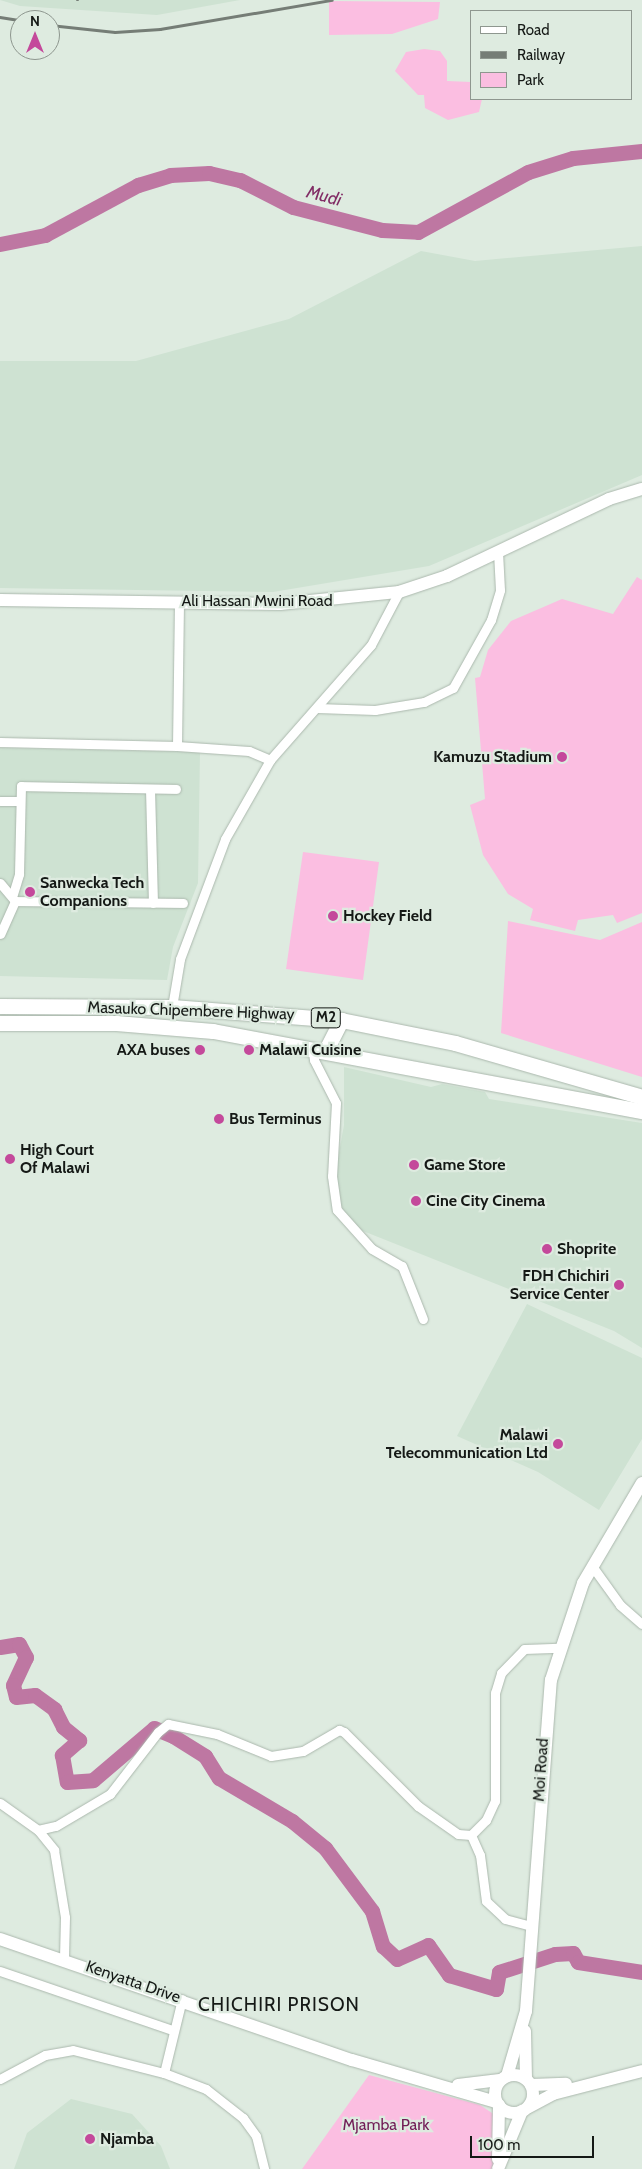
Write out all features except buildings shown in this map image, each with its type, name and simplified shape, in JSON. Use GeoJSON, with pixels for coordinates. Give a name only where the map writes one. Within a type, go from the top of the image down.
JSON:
{"type":"FeatureCollection","features":[{"type":"Feature","properties":{"kind":"highway","name":"Masauko Chipembere Highway"},"geometry":{"type":"LineString","coordinates":[[0,1006],[172,1007],[341,1020],[455,1043],[642,1097]]}},
{"type":"Feature","properties":{"kind":"highway"},"geometry":{"type":"LineString","coordinates":[[319,1049],[341,1020]]}},
{"type":"Feature","properties":{"kind":"highway","name":"Masauko Chipembere Highway"},"geometry":{"type":"LineString","coordinates":[[0,1023],[174,1027],[319,1049],[642,1111]]}},
{"type":"Feature","properties":{"kind":"main road","name":"Ali Hassan Mwini Road"},"geometry":{"type":"LineString","coordinates":[[0,600],[179,601],[280,604],[399,592],[498,551],[609,499],[642,489]]}},
{"type":"Feature","properties":{"kind":"main road","name":"Moi Road"},"geometry":{"type":"LineString","coordinates":[[504,2078],[526,2010],[546,1711],[559,1648],[592,1566],[642,1483]]}},
{"type":"Feature","properties":{"kind":"main road","name":"Kenyatta Drive"},"geometry":{"type":"LineString","coordinates":[[0,1939],[182,1999],[352,2060],[436,2083]]}},
{"type":"Feature","properties":{"kind":"main road"},"geometry":{"type":"LineString","coordinates":[[499,2166],[525,2109],[533,2097],[529,2082],[526,2010]]}},
{"type":"Feature","properties":{"kind":"main road"},"geometry":{"type":"LineString","coordinates":[[436,2083],[498,2104],[512,2113],[525,2109],[553,2094],[642,2071]]}},
{"type":"Feature","properties":{"kind":"main road"},"geometry":{"type":"LineString","coordinates":[[436,2083],[486,2085],[504,2078],[529,2082],[604,2080]]}},
{"type":"Feature","properties":{"kind":"main road"},"geometry":{"type":"LineString","coordinates":[[499,2166],[498,2104],[504,2078]]}},
{"type":"Feature","properties":{"kind":"street"},"geometry":{"type":"LineString","coordinates":[[317,708],[375,710],[424,702],[453,688],[490,620],[500,590],[498,551]]}},
{"type":"Feature","properties":{"kind":"street"},"geometry":{"type":"LineString","coordinates":[[172,1007],[180,959],[225,839],[270,760],[371,645],[399,592]]}},
{"type":"Feature","properties":{"kind":"street"},"geometry":{"type":"LineString","coordinates":[[177,746],[179,601]]}},
{"type":"Feature","properties":{"kind":"street"},"geometry":{"type":"LineString","coordinates":[[0,742],[177,746],[249,752],[270,760]]}},
{"type":"Feature","properties":{"kind":"street"},"geometry":{"type":"LineString","coordinates":[[0,934],[14,898],[19,874],[18,790],[24,785],[176,789]]}},
{"type":"Feature","properties":{"kind":"street"},"geometry":{"type":"LineString","coordinates":[[150,789],[153,903]]}},
{"type":"Feature","properties":{"kind":"street"},"geometry":{"type":"LineString","coordinates":[[0,801],[19,801]]}},
{"type":"Feature","properties":{"kind":"street"},"geometry":{"type":"LineString","coordinates":[[0,883],[14,898],[183,903]]}},
{"type":"Feature","properties":{"kind":"street"},"geometry":{"type":"LineString","coordinates":[[319,1049],[314,1060],[336,1103],[332,1176],[337,1210],[372,1250],[402,1266],[423,1319]]}},
{"type":"Feature","properties":{"kind":"street"},"geometry":{"type":"LineString","coordinates":[[592,1566],[607,1581],[620,1605],[642,1624]]}},
{"type":"Feature","properties":{"kind":"street"},"geometry":{"type":"LineString","coordinates":[[38,1830],[56,1826],[110,1794],[158,1732],[168,1724],[217,1734],[271,1756],[303,1751],[339,1730],[344,1732],[418,1806],[458,1834],[470,1835],[486,1820],[495,1801],[495,1693],[501,1673],[524,1648],[559,1648]]}},
{"type":"Feature","properties":{"kind":"street"},"geometry":{"type":"LineString","coordinates":[[0,1803],[38,1830],[54,1850],[62,1884],[64,1959]]}},
{"type":"Feature","properties":{"kind":"street"},"geometry":{"type":"LineString","coordinates":[[470,1835],[480,1855],[486,1901],[505,1919],[531,1926]]}},
{"type":"Feature","properties":{"kind":"street"},"geometry":{"type":"LineString","coordinates":[[0,1971],[172,2030]]}},
{"type":"Feature","properties":{"kind":"street"},"geometry":{"type":"LineString","coordinates":[[164,2073],[172,2030],[182,1999]]}},
{"type":"Feature","properties":{"kind":"street"},"geometry":{"type":"LineString","coordinates":[[0,2079],[45,2055],[73,2050],[164,2073],[206,2089],[243,2118],[256,2136],[264,2169]]}},
{"type":"Feature","properties":{"kind":"shaded area"},"geometry":{"type":"Polygon","coordinates":[[[0,0],[240,0],[157,15],[20,6],[0,0]]]}},
{"type":"Feature","properties":{"kind":"shaded area"},"geometry":{"type":"Polygon","coordinates":[[[642,246],[642,475],[429,566],[273,592],[0,588],[0,361],[136,361],[289,319],[421,251],[475,261],[642,246]]]}},
{"type":"Feature","properties":{"kind":"shaded area"},"geometry":{"type":"Polygon","coordinates":[[[0,748],[200,752],[198,883],[173,947],[167,980],[0,976],[0,748]]]}},
{"type":"Feature","properties":{"kind":"shaded area"},"geometry":{"type":"Polygon","coordinates":[[[344,1067],[431,1087],[442,1084],[485,1092],[489,1099],[642,1123],[642,1348],[614,1331],[353,1227],[338,1200],[335,1175],[344,1125],[344,1067]]]}},
{"type":"Feature","properties":{"kind":"shaded area","name":"Malawi Telecommunication Ltd"},"geometry":{"type":"Polygon","coordinates":[[[527,1304],[642,1358],[642,1439],[599,1510],[538,1472],[457,1436],[527,1304]]]}},
{"type":"Feature","properties":{"kind":"shaded area","name":"Njamba"},"geometry":{"type":"Polygon","coordinates":[[[71,2099],[132,2114],[161,2146],[170,2169],[14,2169],[27,2133],[71,2099]]]}},
{"type":"Feature","properties":{"kind":"green space"},"geometry":{"type":"Polygon","coordinates":[[[329,1],[440,2],[438,19],[392,34],[329,35],[329,1]]]}},
{"type":"Feature","properties":{"kind":"green space"},"geometry":{"type":"Polygon","coordinates":[[[424,49],[440,51],[447,61],[447,81],[470,82],[470,100],[482,100],[479,112],[448,120],[425,108],[424,95],[418,95],[395,71],[406,52],[424,49]]]}},
{"type":"Feature","properties":{"kind":"green space","name":"Kamuzu Stadium"},"geometry":{"type":"Polygon","coordinates":[[[637,577],[642,580],[642,913],[617,923],[613,915],[578,920],[575,931],[530,920],[533,909],[508,894],[483,855],[470,805],[485,799],[475,678],[480,677],[488,650],[511,621],[562,599],[613,614],[637,577]]]}},
{"type":"Feature","properties":{"kind":"green space","name":"Hockey Field"},"geometry":{"type":"Polygon","coordinates":[[[303,852],[379,862],[363,980],[286,969],[303,852]]]}},
{"type":"Feature","properties":{"kind":"green space"},"geometry":{"type":"Polygon","coordinates":[[[508,921],[600,940],[642,922],[642,1077],[501,1033],[508,921]]]}},
{"type":"Feature","properties":{"kind":"green space","name":"Mjamba Park"},"geometry":{"type":"Polygon","coordinates":[[[369,2075],[480,2105],[495,2115],[501,2169],[302,2169],[369,2075]]]}},
{"type":"Feature","properties":{"kind":"waterway","name":"Mudi"},"geometry":{"type":"LineString","coordinates":[[0,244],[45,235],[138,185],[170,175],[209,173],[240,180],[293,207],[382,230],[418,232],[528,172],[573,158],[642,151]]}},
{"type":"Feature","properties":{"kind":"waterway"},"geometry":{"type":"LineString","coordinates":[[0,1647],[19,1644],[26,1657],[13,1685],[16,1697],[35,1695],[54,1709],[63,1727],[79,1740],[62,1755],[67,1782],[93,1780],[154,1728],[173,1736],[205,1756],[219,1778],[292,1821],[325,1848],[372,1911],[383,1946],[397,1959],[428,1945],[449,1975],[496,1989],[499,1972],[555,1954],[573,1953],[578,1962],[642,1972]]}},
{"type":"Feature","properties":{"kind":"railway"},"geometry":{"type":"LineString","coordinates":[[60,26],[115,32],[160,29],[332,0]]}},
{"type":"Feature","properties":{"kind":"railway"},"geometry":{"type":"LineString","coordinates":[[0,17],[10,18]]}},
{"type":"Feature","properties":{"kind":"place","name":"Kamuzu Stadium"},"geometry":{"type":"Point","coordinates":[562,757]}},
{"type":"Feature","properties":{"kind":"place","name":"Sanwecka Tech Companions"},"geometry":{"type":"Point","coordinates":[30,892]}},
{"type":"Feature","properties":{"kind":"place","name":"Hockey Field"},"geometry":{"type":"Point","coordinates":[333,916]}},
{"type":"Feature","properties":{"kind":"place","name":"AXA buses"},"geometry":{"type":"Point","coordinates":[200,1050]}},
{"type":"Feature","properties":{"kind":"place","name":"Malawi Cuisine"},"geometry":{"type":"Point","coordinates":[249,1050]}},
{"type":"Feature","properties":{"kind":"place","name":"Bus Terminus"},"geometry":{"type":"Point","coordinates":[219,1119]}},
{"type":"Feature","properties":{"kind":"place","name":"High Court Of Malawi"},"geometry":{"type":"Point","coordinates":[10,1159]}},
{"type":"Feature","properties":{"kind":"place","name":"Game Store"},"geometry":{"type":"Point","coordinates":[414,1165]}},
{"type":"Feature","properties":{"kind":"place","name":"Cine City Cinema"},"geometry":{"type":"Point","coordinates":[416,1201]}},
{"type":"Feature","properties":{"kind":"place","name":"Shoprite"},"geometry":{"type":"Point","coordinates":[547,1249]}},
{"type":"Feature","properties":{"kind":"place","name":"FDH Chichiri Service Center"},"geometry":{"type":"Point","coordinates":[619,1285]}},
{"type":"Feature","properties":{"kind":"place","name":"Malawi Telecommunication Ltd"},"geometry":{"type":"Point","coordinates":[558,1444]}},
{"type":"Feature","properties":{"kind":"place","name":"Njamba"},"geometry":{"type":"Point","coordinates":[90,2139]}},
{"type":"Feature","properties":{"kind":"district","name":"CHICHIRI PRISON"},"geometry":{"type":"Point","coordinates":[279,2005]}}]}
